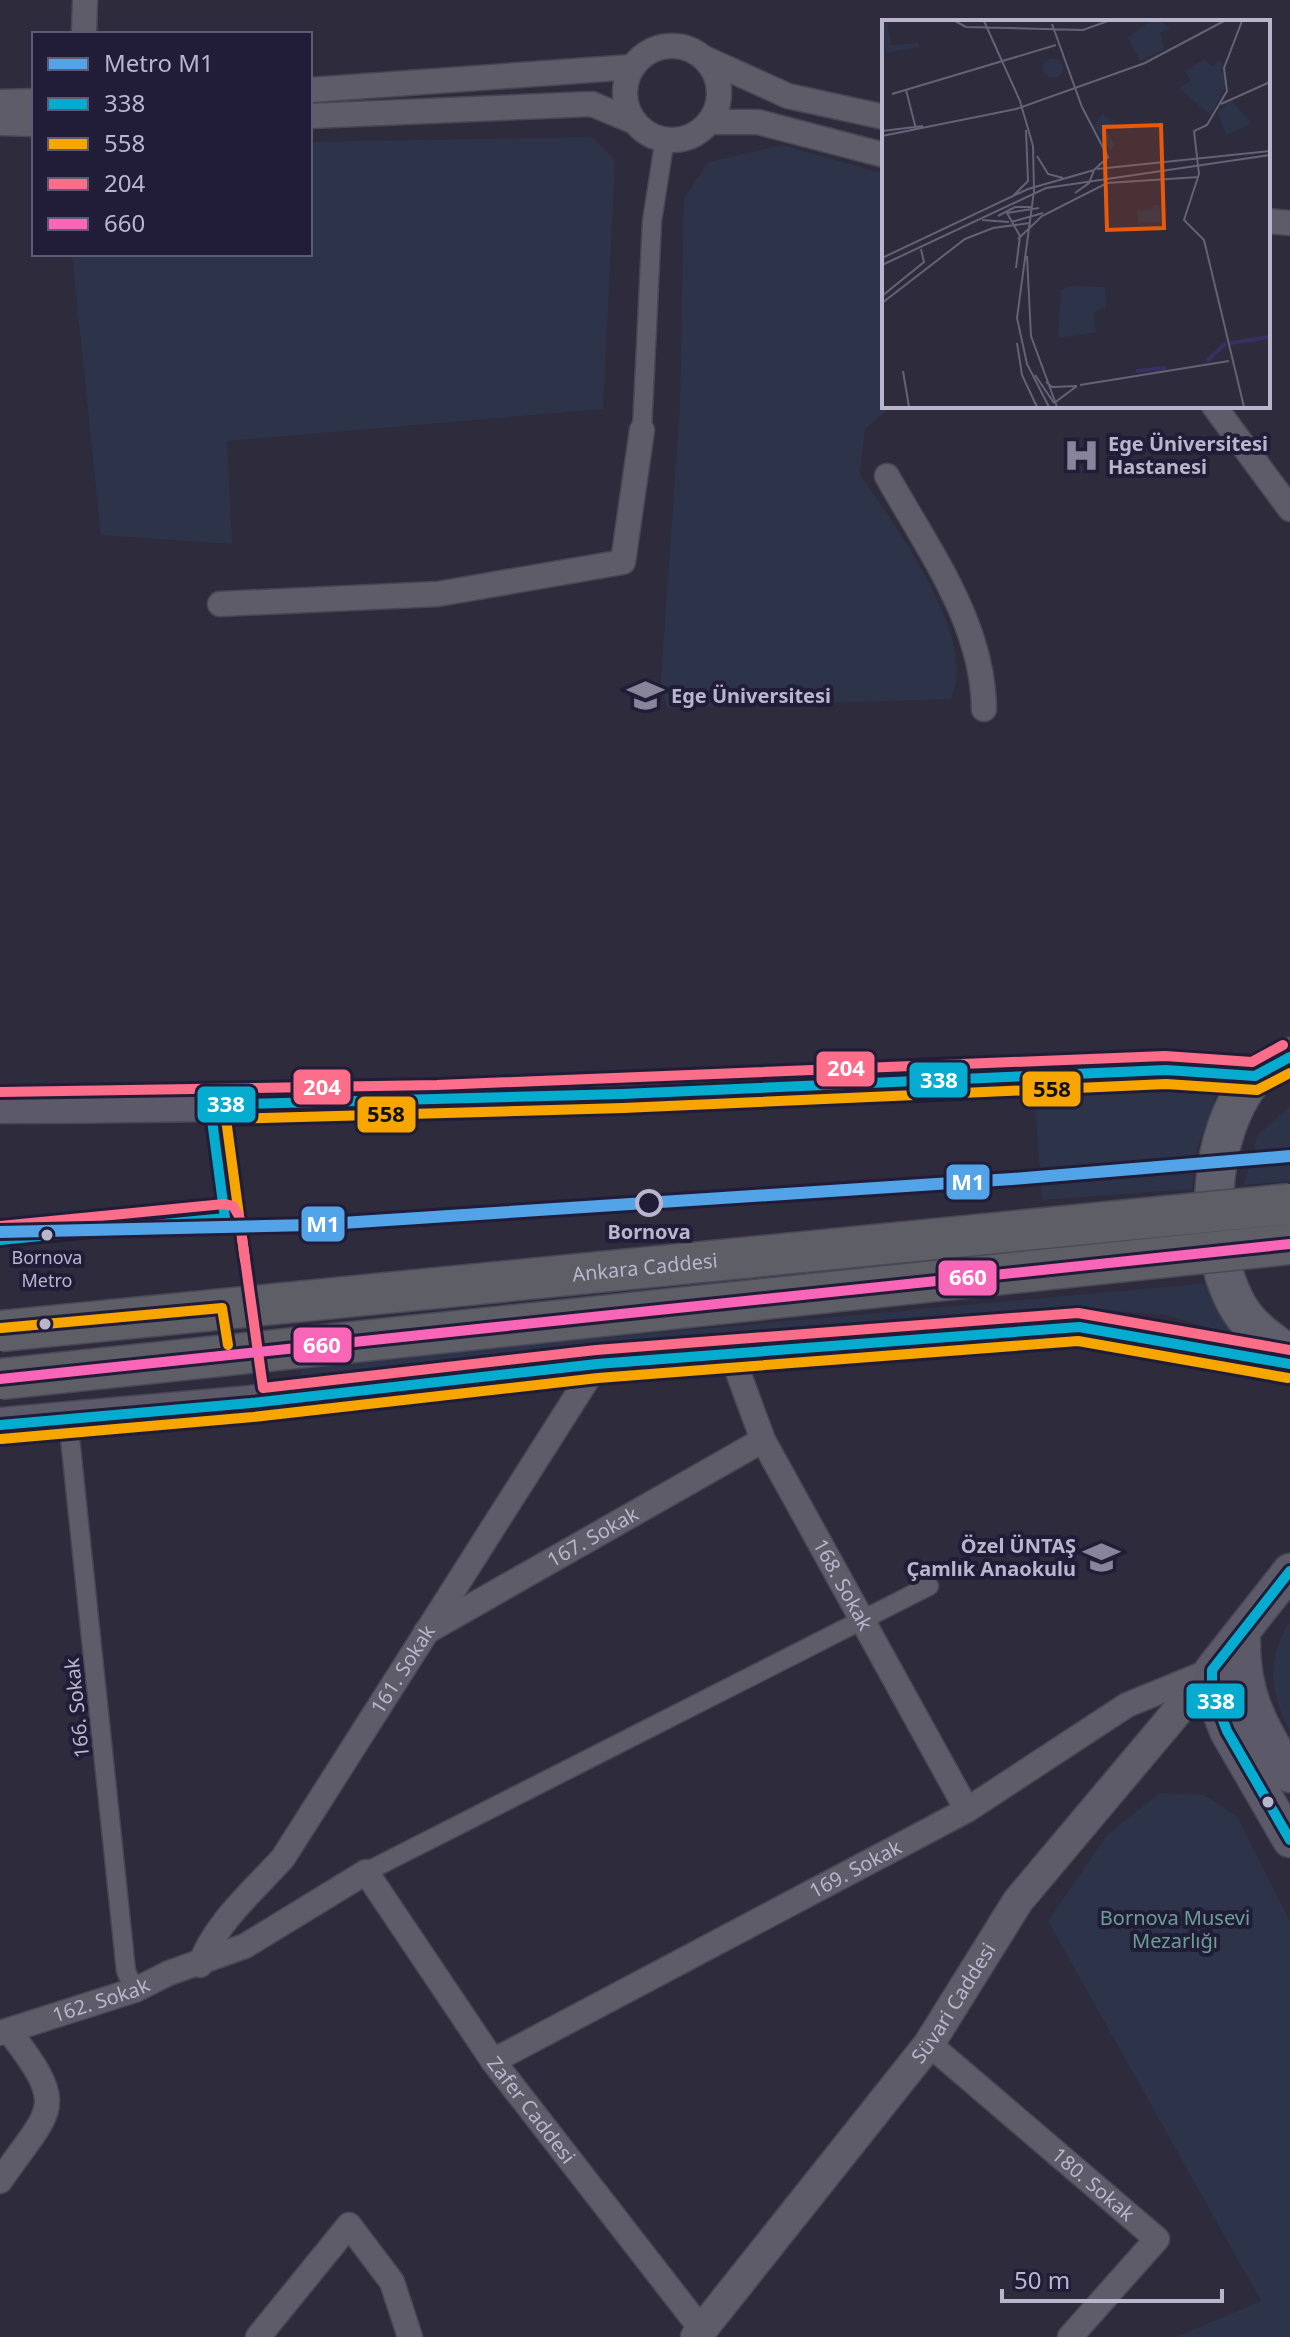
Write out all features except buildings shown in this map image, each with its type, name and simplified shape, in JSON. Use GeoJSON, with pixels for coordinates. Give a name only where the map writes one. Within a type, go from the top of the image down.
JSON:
{"type":"FeatureCollection","features":[{"type":"Feature","properties":{"kind":"highway","name":"Ankara Caddesi"},"geometry":{"type":"LineString","coordinates":[[0,1331],[1290,1204]]}},
{"type":"Feature","properties":{"kind":"highway"},"geometry":{"type":"LineString","coordinates":[[0,1379],[1290,1244]]}},
{"type":"Feature","properties":{"kind":"main road"},"geometry":{"type":"LineString","coordinates":[[1290,1057],[1255,1076],[1229,1116],[1217,1156],[1216,1236],[1223,1273],[1237,1306],[1265,1337],[1290,1355]]}},
{"type":"Feature","properties":{"kind":"main road"},"geometry":{"type":"LineString","coordinates":[[0,1106],[210,1105],[622,1094],[1166,1070],[1255,1076]]}},
{"type":"Feature","properties":{"kind":"main road"},"geometry":{"type":"LineString","coordinates":[[0,1425],[251,1403],[597,1364],[1079,1327],[1290,1364]]}},
{"type":"Feature","properties":{"kind":"main road"},"geometry":{"type":"LineString","coordinates":[[1290,1571],[1212,1670],[1212,1692],[1227,1731],[1290,1840]]}},
{"type":"Feature","properties":{"kind":"main road"},"geometry":{"type":"LineString","coordinates":[[1243,1634],[1245,1687],[1254,1713],[1290,1775]]}},
{"type":"Feature","properties":{"kind":"street"},"geometry":{"type":"LineString","coordinates":[[84,32],[85,0]]}},
{"type":"Feature","properties":{"kind":"street"},"geometry":{"type":"LineString","coordinates":[[312,90],[632,67],[653,50],[679,46],[788,96],[882,117]]}},
{"type":"Feature","properties":{"kind":"street"},"geometry":{"type":"LineString","coordinates":[[312,116],[592,104],[635,122],[645,131],[665,138],[686,137],[709,122],[716,110],[718,82],[704,58]]}},
{"type":"Feature","properties":{"kind":"street"},"geometry":{"type":"LineString","coordinates":[[632,67],[626,101],[635,122]]}},
{"type":"Feature","properties":{"kind":"street"},"geometry":{"type":"LineString","coordinates":[[0,102],[32,101]]}},
{"type":"Feature","properties":{"kind":"street"},"geometry":{"type":"LineString","coordinates":[[709,122],[758,122],[882,154]]}},
{"type":"Feature","properties":{"kind":"street"},"geometry":{"type":"LineString","coordinates":[[0,123],[32,124]]}},
{"type":"Feature","properties":{"kind":"street"},"geometry":{"type":"LineString","coordinates":[[220,604],[438,594],[623,562],[642,430],[652,221],[665,138]]}},
{"type":"Feature","properties":{"kind":"street"},"geometry":{"type":"LineString","coordinates":[[1270,221],[1290,223]]}},
{"type":"Feature","properties":{"kind":"street"},"geometry":{"type":"LineString","coordinates":[[1215,408],[1290,509]]}},
{"type":"Feature","properties":{"kind":"street"},"geometry":{"type":"LineString","coordinates":[[887,476],[968,622],[983,685],[984,709]]}},
{"type":"Feature","properties":{"kind":"street","name":"168. Sokak"},"geometry":{"type":"LineString","coordinates":[[731,1353],[763,1440],[967,1810]]}},
{"type":"Feature","properties":{"kind":"street","name":"161. Sokak"},"geometry":{"type":"LineString","coordinates":[[200,1965],[205,1951],[233,1914],[283,1858],[597,1364]]}},
{"type":"Feature","properties":{"kind":"street","name":"166. Sokak"},"geometry":{"type":"LineString","coordinates":[[68,1419],[126,1971],[135,1990]]}},
{"type":"Feature","properties":{"kind":"street","name":"167. Sokak"},"geometry":{"type":"LineString","coordinates":[[424,1633],[763,1440]]}},
{"type":"Feature","properties":{"kind":"street"},"geometry":{"type":"LineString","coordinates":[[366,1872],[929,1586]]}},
{"type":"Feature","properties":{"kind":"street","name":"169. Sokak"},"geometry":{"type":"LineString","coordinates":[[493,2061],[967,1810],[1127,1705],[1212,1670]]}},
{"type":"Feature","properties":{"kind":"street","name":"Süvari Caddesi"},"geometry":{"type":"LineString","coordinates":[[703,2335],[929,2044],[1018,1901],[1212,1670]]}},
{"type":"Feature","properties":{"kind":"street","name":"162. Sokak"},"geometry":{"type":"LineString","coordinates":[[4,2032],[135,1990],[169,1973],[200,1965],[245,1946],[366,1872]]}},
{"type":"Feature","properties":{"kind":"street","name":"Zafer Caddesi"},"geometry":{"type":"LineString","coordinates":[[366,1872],[493,2061],[703,2335]]}},
{"type":"Feature","properties":{"kind":"street"},"geometry":{"type":"LineString","coordinates":[[0,2181],[46,2115],[49,2094],[44,2079],[4,2032]]}},
{"type":"Feature","properties":{"kind":"street","name":"180. Sokak"},"geometry":{"type":"LineString","coordinates":[[929,2044],[1157,2239],[1070,2337]]}},
{"type":"Feature","properties":{"kind":"street"},"geometry":{"type":"LineString","coordinates":[[258,2337],[349,2225],[392,2282],[410,2337]]}},
{"type":"Feature","properties":{"kind":"green space"},"geometry":{"type":"Polygon","coordinates":[[[592,137],[615,160],[603,409],[227,441],[232,544],[101,535],[72,256],[312,256],[312,142],[592,137]]]}},
{"type":"Feature","properties":{"kind":"green space"},"geometry":{"type":"Polygon","coordinates":[[[783,145],[882,173],[882,408],[890,408],[865,429],[860,474],[911,551],[943,614],[953,645],[957,674],[951,699],[667,708],[661,680],[680,405],[684,199],[708,162],[783,145]]]}},
{"type":"Feature","properties":{"kind":"green space"},"geometry":{"type":"Polygon","coordinates":[[[1034,1091],[1218,1091],[1197,1149],[1192,1189],[1042,1200],[1034,1091]]]}},
{"type":"Feature","properties":{"kind":"green space"},"geometry":{"type":"Polygon","coordinates":[[[1290,1106],[1290,1181],[1244,1185],[1257,1136],[1290,1106]]]}},
{"type":"Feature","properties":{"kind":"green space"},"geometry":{"type":"Polygon","coordinates":[[[1210,1283],[1236,1336],[1167,1315],[1087,1309],[302,1380],[301,1365],[1210,1283]]]}},
{"type":"Feature","properties":{"kind":"green space"},"geometry":{"type":"Polygon","coordinates":[[[1290,1620],[1290,1732],[1278,1703],[1273,1676],[1277,1649],[1290,1620]]]}},
{"type":"Feature","properties":{"kind":"green space","name":"Bornova Musevi Mezarlığı"},"geometry":{"type":"Polygon","coordinates":[[[1160,1793],[1204,1795],[1237,1816],[1290,1921],[1290,2337],[1176,2337],[1261,2301],[1048,1921],[1107,1835],[1160,1793]]]}},
{"type":"Feature","properties":{"kind":"metro line","name":"M1"},"geometry":{"type":"LineString","coordinates":[[0,1232],[311,1225],[1012,1179],[1290,1156]]}},
{"type":"Feature","properties":{"kind":"transit line","name":"204"},"geometry":{"type":"LineString","coordinates":[[0,1092],[437,1085],[1165,1056],[1252,1062],[1283,1045]]}},
{"type":"Feature","properties":{"kind":"transit line","name":"338"},"geometry":{"type":"LineString","coordinates":[[0,1240],[225,1218],[210,1105],[622,1094],[1166,1070],[1255,1076],[1290,1057]]}},
{"type":"Feature","properties":{"kind":"transit line","name":"558"},"geometry":{"type":"LineString","coordinates":[[245,1260],[226,1119],[623,1108],[1166,1084],[1257,1090],[1290,1073]]}},
{"type":"Feature","properties":{"kind":"transit line","name":"204"},"geometry":{"type":"LineString","coordinates":[[0,1226],[224,1204],[233,1206],[239,1216],[263,1388],[596,1350],[1078,1313],[1290,1350]]}},
{"type":"Feature","properties":{"kind":"transit line","name":"660"},"geometry":{"type":"LineString","coordinates":[[0,1379],[1290,1244]]}},
{"type":"Feature","properties":{"kind":"transit line","name":"558"},"geometry":{"type":"LineString","coordinates":[[1,1328],[222,1308],[228,1345]]}},
{"type":"Feature","properties":{"kind":"transit line","name":"338"},"geometry":{"type":"LineString","coordinates":[[0,1425],[251,1403],[597,1364],[1079,1327],[1290,1364]]}},
{"type":"Feature","properties":{"kind":"transit line","name":"558"},"geometry":{"type":"LineString","coordinates":[[1,1439],[253,1417],[598,1378],[1078,1341],[1288,1378]]}},
{"type":"Feature","properties":{"kind":"transit line","name":"338"},"geometry":{"type":"LineString","coordinates":[[1290,1571],[1212,1670],[1212,1692],[1227,1731],[1290,1840]]}},
{"type":"Feature","properties":{"kind":"place","name":"Ege Üniversitesi Hastanesi"},"geometry":{"type":"Point","coordinates":[1082,455]}},
{"type":"Feature","properties":{"kind":"place","name":"Ege Üniversitesi"},"geometry":{"type":"Point","coordinates":[645,696]}},
{"type":"Feature","properties":{"kind":"place","name":"Bornova"},"geometry":{"type":"Point","coordinates":[649,1203]}},
{"type":"Feature","properties":{"kind":"place","name":"Bornova Metro"},"geometry":{"type":"Point","coordinates":[47,1235]}},
{"type":"Feature","properties":{"kind":"place","name":"Özel ÜNTAŞ Çamlık Anaokulu"},"geometry":{"type":"Point","coordinates":[1102,1558]}}]}
